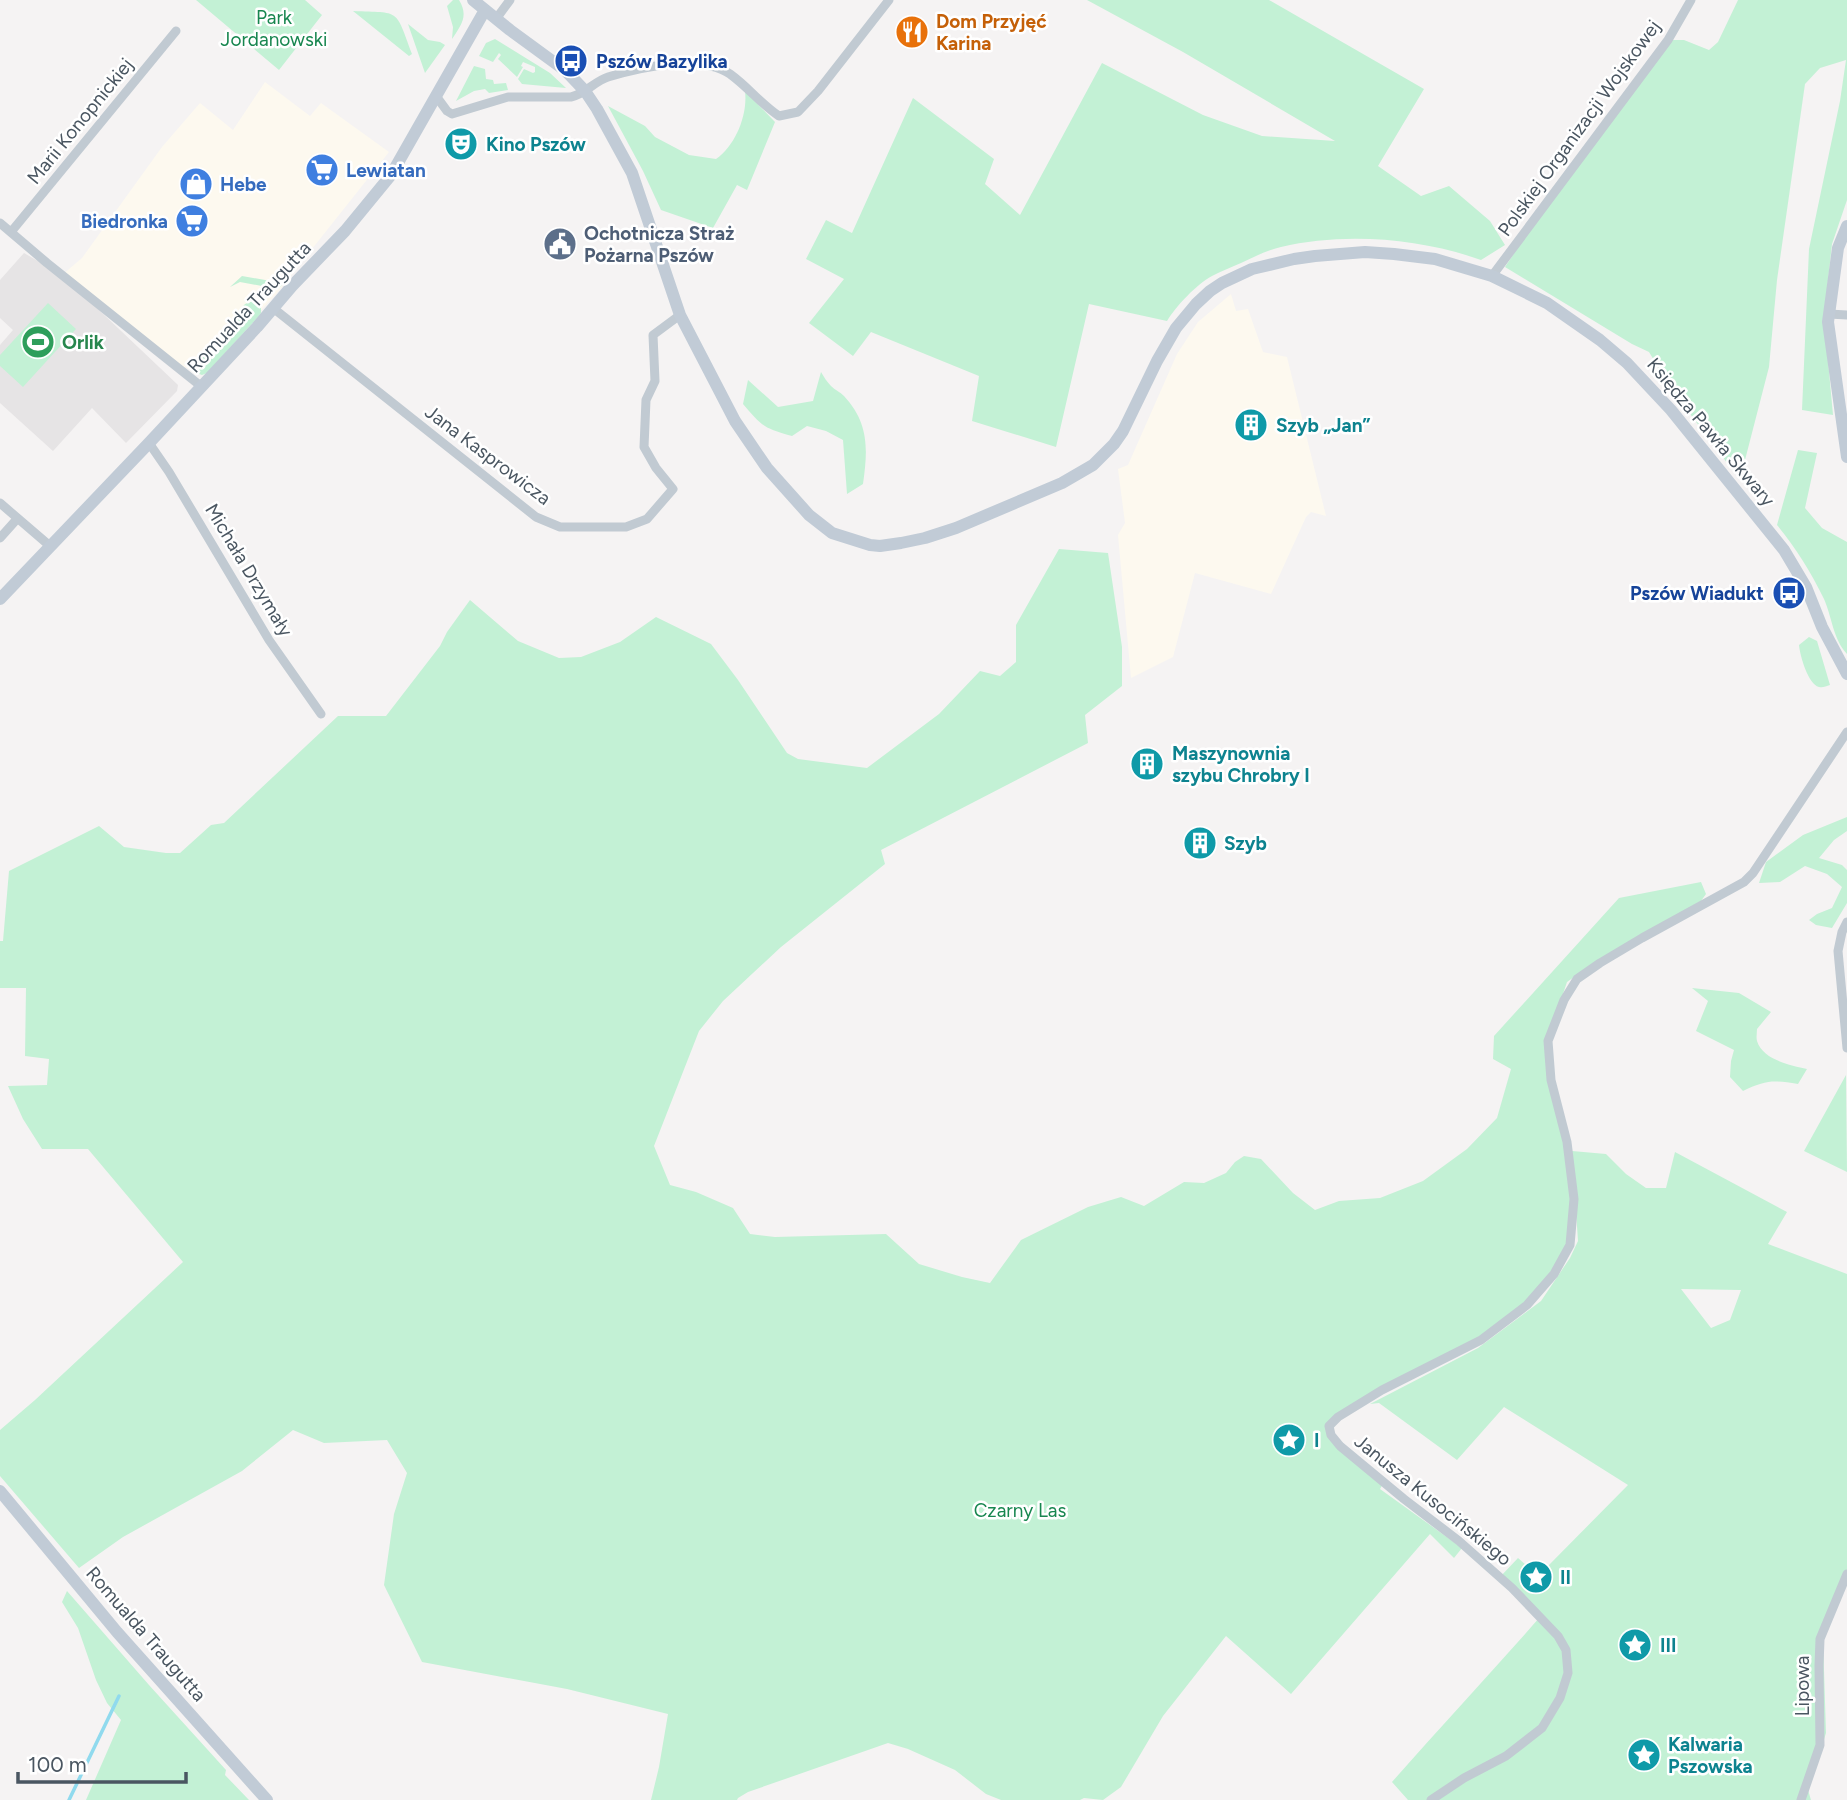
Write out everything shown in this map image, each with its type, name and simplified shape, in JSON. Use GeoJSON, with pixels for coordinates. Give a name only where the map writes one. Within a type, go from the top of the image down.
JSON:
{"type":"FeatureCollection","features":[{"type":"Feature","properties":{"kind":"main road","name":"Księdza Pawła Skwary"},"geometry":{"type":"LineString","coordinates":[[473,0],[566,71],[597,108],[632,173],[680,315],[735,421],[767,468],[809,515],[832,533],[880,546],[925,538],[956,528],[1062,483],[1093,465],[1123,431],[1162,352],[1184,316],[1210,291],[1236,275],[1294,258],[1365,252],[1435,259],[1492,276],[1547,303],[1628,363],[1671,410],[1784,550],[1806,587],[1822,627],[1847,674]]}},
{"type":"Feature","properties":{"kind":"main road","name":"Romualda Traugutta"},"geometry":{"type":"LineString","coordinates":[[0,599],[202,387],[345,231],[391,175],[485,10]]}},
{"type":"Feature","properties":{"kind":"main road"},"geometry":{"type":"LineString","coordinates":[[1847,226],[1838,248],[1829,314],[1829,331],[1841,390],[1847,457]]}},
{"type":"Feature","properties":{"kind":"main road","name":"Romualda Traugutta"},"geometry":{"type":"LineString","coordinates":[[0,1491],[117,1632],[267,1800]]}},
{"type":"Feature","properties":{"kind":"street"},"geometry":{"type":"LineString","coordinates":[[496,19],[510,0]]}},
{"type":"Feature","properties":{"kind":"street"},"geometry":{"type":"LineString","coordinates":[[436,96],[452,114],[508,97],[578,96],[605,78],[666,65],[691,65],[727,72],[766,108],[779,116],[798,112],[818,91],[889,0]]}},
{"type":"Feature","properties":{"kind":"street","name":"Polskiej Organizacji Wojskowej"},"geometry":{"type":"LineString","coordinates":[[1492,276],[1668,40],[1691,0]]}},
{"type":"Feature","properties":{"kind":"street","name":"Marii Konopnickiej"},"geometry":{"type":"LineString","coordinates":[[11,232],[176,31]]}},
{"type":"Feature","properties":{"kind":"street"},"geometry":{"type":"LineString","coordinates":[[0,223],[202,387]]}},
{"type":"Feature","properties":{"kind":"street","name":"Jana Kasprowicza"},"geometry":{"type":"LineString","coordinates":[[274,308],[536,517],[560,527],[626,527],[636,524],[647,519],[674,489],[656,468],[644,447],[646,400],[655,381],[653,335],[680,315]]}},
{"type":"Feature","properties":{"kind":"street"},"geometry":{"type":"LineString","coordinates":[[1829,314],[1847,315]]}},
{"type":"Feature","properties":{"kind":"street","name":"Michała Drzymały"},"geometry":{"type":"LineString","coordinates":[[149,443],[269,640],[321,714]]}},
{"type":"Feature","properties":{"kind":"street"},"geometry":{"type":"LineString","coordinates":[[0,503],[50,546]]}},
{"type":"Feature","properties":{"kind":"street"},"geometry":{"type":"LineString","coordinates":[[0,538],[17,519]]}},
{"type":"Feature","properties":{"kind":"street","name":"Janusza Kusocińskiego"},"geometry":{"type":"LineString","coordinates":[[1431,1800],[1464,1778],[1506,1756],[1542,1728],[1560,1698],[1568,1673],[1566,1650],[1558,1636],[1513,1588],[1460,1541],[1340,1446],[1331,1435],[1329,1426],[1338,1417],[1382,1390],[1481,1340],[1527,1306],[1554,1274],[1570,1245],[1574,1199],[1567,1142],[1551,1080],[1548,1041],[1564,1000],[1577,979],[1600,963],[1744,882],[1753,873],[1847,732]]}},
{"type":"Feature","properties":{"kind":"street"},"geometry":{"type":"LineString","coordinates":[[1847,922],[1838,951],[1844,980],[1847,1048]]}},
{"type":"Feature","properties":{"kind":"street","name":"Lipowa"},"geometry":{"type":"LineString","coordinates":[[1801,1800],[1820,1745],[1820,1639],[1847,1574]]}},
{"type":"Feature","properties":{"kind":"shaded area"},"geometry":{"type":"Polygon","coordinates":[[[265,82],[310,116],[321,103],[389,152],[277,293],[202,374],[174,363],[62,275],[82,258],[162,147],[200,103],[233,130],[265,82]]]}},
{"type":"Feature","properties":{"kind":"shaded area"},"geometry":{"type":"Polygon","coordinates":[[[24,253],[62,275],[178,385],[177,391],[126,443],[92,408],[53,451],[0,403],[0,345],[13,330],[0,318],[0,280],[24,253]]]}},
{"type":"Feature","properties":{"kind":"shaded area"},"geometry":{"type":"Polygon","coordinates":[[[1231,294],[1236,311],[1248,309],[1263,352],[1287,357],[1326,516],[1311,512],[1306,517],[1271,594],[1195,573],[1173,657],[1131,678],[1118,535],[1125,523],[1118,469],[1128,465],[1177,354],[1198,322],[1231,294]]]}},
{"type":"Feature","properties":{"kind":"green space","name":"Park Jordanowski"},"geometry":{"type":"Polygon","coordinates":[[[196,0],[305,0],[322,15],[279,70],[196,0]]]}},
{"type":"Feature","properties":{"kind":"green space"},"geometry":{"type":"Polygon","coordinates":[[[453,0],[459,0],[464,16],[452,39],[453,27],[447,6],[453,0]]]}},
{"type":"Feature","properties":{"kind":"green space"},"geometry":{"type":"Polygon","coordinates":[[[1087,0],[1269,0],[1424,89],[1378,166],[1421,196],[1449,186],[1490,221],[1505,245],[1481,260],[1408,242],[1356,239],[1305,242],[1271,250],[1212,276],[1187,296],[1167,321],[1089,304],[1056,447],[972,421],[979,376],[871,332],[853,356],[809,323],[844,279],[806,259],[826,220],[852,233],[913,98],[994,159],[985,184],[1020,215],[1102,63],[1203,115],[1262,136],[1335,141],[1183,52],[1087,0]]]}},
{"type":"Feature","properties":{"kind":"green space"},"geometry":{"type":"Polygon","coordinates":[[[1738,0],[1847,0],[1847,200],[1832,244],[1824,317],[1833,415],[1802,410],[1809,249],[1846,60],[1820,68],[1805,84],[1777,280],[1769,367],[1745,460],[1734,472],[1675,394],[1679,390],[1674,393],[1649,352],[1505,267],[1570,169],[1668,40],[1684,40],[1709,50],[1718,42],[1738,0]]]}},
{"type":"Feature","properties":{"kind":"green space"},"geometry":{"type":"Polygon","coordinates":[[[353,11],[380,12],[394,16],[399,21],[412,54],[409,56],[353,11]]]}},
{"type":"Feature","properties":{"kind":"green space"},"geometry":{"type":"Polygon","coordinates":[[[408,24],[428,40],[445,45],[425,73],[408,24]]]}},
{"type":"Feature","properties":{"kind":"green space"},"geometry":{"type":"Polygon","coordinates":[[[495,39],[550,73],[566,88],[522,84],[518,79],[524,69],[533,73],[535,67],[523,62],[517,77],[498,59],[501,55],[499,53],[493,62],[479,56],[486,43],[495,39]]]}},
{"type":"Feature","properties":{"kind":"green space"},"geometry":{"type":"Polygon","coordinates":[[[474,66],[485,69],[486,79],[493,80],[494,84],[506,83],[508,90],[489,93],[485,89],[474,91],[456,101],[474,66]]]}},
{"type":"Feature","properties":{"kind":"green space"},"geometry":{"type":"Polygon","coordinates":[[[745,91],[775,122],[747,190],[737,185],[713,228],[661,210],[608,106],[645,126],[655,137],[689,155],[716,159],[729,146],[739,129],[745,91]]]}},
{"type":"Feature","properties":{"kind":"green space"},"geometry":{"type":"Polygon","coordinates":[[[242,276],[282,285],[278,289],[240,282],[230,287],[242,276]]]}},
{"type":"Feature","properties":{"kind":"green space"},"geometry":{"type":"Polygon","coordinates":[[[253,301],[261,306],[259,316],[207,373],[202,375],[194,372],[194,367],[245,304],[253,301]]]}},
{"type":"Feature","properties":{"kind":"green space","name":"Orlik"},"geometry":{"type":"Polygon","coordinates":[[[48,303],[76,329],[23,387],[0,366],[0,355],[48,303]]]}},
{"type":"Feature","properties":{"kind":"green space"},"geometry":{"type":"Polygon","coordinates":[[[821,372],[852,406],[865,437],[863,484],[847,494],[843,440],[826,431],[807,426],[792,436],[775,431],[759,422],[743,404],[748,380],[778,407],[813,401],[821,372]]]}},
{"type":"Feature","properties":{"kind":"green space"},"geometry":{"type":"Polygon","coordinates":[[[1798,450],[1817,453],[1805,508],[1822,528],[1847,542],[1847,654],[1839,642],[1814,579],[1777,525],[1798,450]]]}},
{"type":"Feature","properties":{"kind":"green space","name":"Czarny Las"},"geometry":{"type":"Polygon","coordinates":[[[1059,549],[1108,553],[1122,647],[1122,686],[1085,715],[1088,743],[881,850],[885,864],[781,947],[723,1001],[699,1031],[654,1146],[670,1185],[696,1192],[733,1208],[750,1234],[775,1237],[886,1234],[919,1264],[990,1283],[1021,1240],[1088,1207],[1121,1197],[1144,1206],[1184,1182],[1204,1183],[1226,1173],[1244,1156],[1261,1159],[1293,1193],[1315,1210],[1339,1201],[1380,1198],[1423,1181],[1467,1149],[1497,1118],[1511,1069],[1493,1059],[1494,1036],[1619,898],[1701,882],[1706,894],[1701,901],[1595,962],[1567,982],[1547,1041],[1566,1142],[1573,1199],[1569,1245],[1531,1300],[1481,1340],[1338,1417],[1331,1435],[1384,1482],[1380,1489],[1462,1548],[1454,1558],[1430,1534],[1291,1694],[1226,1636],[1163,1716],[1121,1787],[1103,1800],[1001,1800],[986,1794],[955,1770],[888,1743],[748,1792],[737,1800],[651,1800],[668,1714],[567,1689],[422,1662],[384,1585],[394,1514],[407,1473],[387,1440],[324,1443],[293,1430],[242,1471],[123,1537],[79,1568],[0,1476],[0,1430],[183,1262],[88,1149],[42,1149],[23,1119],[8,1086],[47,1085],[49,1059],[25,1056],[26,988],[0,988],[0,941],[3,941],[9,871],[99,826],[124,847],[180,853],[211,825],[224,823],[338,716],[386,716],[440,646],[470,600],[518,641],[559,658],[581,657],[620,642],[656,617],[711,644],[787,753],[798,759],[867,768],[939,714],[980,671],[1000,676],[1016,662],[1016,625],[1059,549]]]}},
{"type":"Feature","properties":{"kind":"green space"},"geometry":{"type":"Polygon","coordinates":[[[1809,637],[1817,641],[1830,685],[1815,685],[1805,669],[1799,645],[1809,637]]]}},
{"type":"Feature","properties":{"kind":"green space"},"geometry":{"type":"Polygon","coordinates":[[[1847,817],[1847,831],[1834,840],[1819,858],[1842,865],[1847,870],[1847,903],[1832,928],[1816,925],[1809,920],[1832,908],[1842,887],[1827,874],[1805,866],[1780,882],[1759,883],[1766,862],[1803,835],[1847,817]]]}},
{"type":"Feature","properties":{"kind":"green space"},"geometry":{"type":"Polygon","coordinates":[[[1692,988],[1739,993],[1771,1012],[1757,1029],[1757,1041],[1771,1057],[1807,1069],[1798,1084],[1770,1082],[1743,1091],[1730,1077],[1734,1050],[1696,1031],[1708,1001],[1692,988]]]}},
{"type":"Feature","properties":{"kind":"green space"},"geometry":{"type":"Polygon","coordinates":[[[1846,1075],[1847,1172],[1804,1151],[1846,1075]]]}},
{"type":"Feature","properties":{"kind":"green space"},"geometry":{"type":"Polygon","coordinates":[[[1572,1151],[1606,1154],[1626,1174],[1646,1188],[1666,1188],[1675,1152],[1787,1212],[1768,1244],[1847,1274],[1847,1577],[1823,1639],[1826,1733],[1808,1790],[1811,1800],[1408,1800],[1392,1782],[1540,1617],[1500,1577],[1518,1558],[1533,1571],[1548,1566],[1628,1485],[1504,1407],[1457,1460],[1379,1403],[1370,1404],[1478,1348],[1541,1301],[1570,1258],[1578,1241],[1572,1151]],[[1681,1289],[1711,1328],[1730,1320],[1741,1290],[1681,1289]]]}},
{"type":"Feature","properties":{"kind":"green space"},"geometry":{"type":"Polygon","coordinates":[[[67,1591],[226,1770],[225,1775],[249,1800],[86,1800],[121,1720],[107,1703],[78,1628],[62,1602],[67,1591]]]}},
{"type":"Feature","properties":{"kind":"waterway"},"geometry":{"type":"LineString","coordinates":[[69,1800],[119,1696]]}},
{"type":"Feature","properties":{"kind":"place","name":"Dom Przyjęć Karina"},"geometry":{"type":"Point","coordinates":[912,32]}},
{"type":"Feature","properties":{"kind":"place","name":"Pszów Bazylika"},"geometry":{"type":"Point","coordinates":[571,61]}},
{"type":"Feature","properties":{"kind":"place","name":"Kino Pszów"},"geometry":{"type":"Point","coordinates":[461,144]}},
{"type":"Feature","properties":{"kind":"place","name":"Lewiatan"},"geometry":{"type":"Point","coordinates":[322,170]}},
{"type":"Feature","properties":{"kind":"place","name":"Hebe"},"geometry":{"type":"Point","coordinates":[196,184]}},
{"type":"Feature","properties":{"kind":"place","name":"Biedronka"},"geometry":{"type":"Point","coordinates":[192,221]}},
{"type":"Feature","properties":{"kind":"place","name":"Ochotnicza Straż Pożarna Pszów"},"geometry":{"type":"Point","coordinates":[560,244]}},
{"type":"Feature","properties":{"kind":"place","name":"Orlik"},"geometry":{"type":"Point","coordinates":[38,342]}},
{"type":"Feature","properties":{"kind":"place","name":"Szyb „Jan”"},"geometry":{"type":"Point","coordinates":[1251,425]}},
{"type":"Feature","properties":{"kind":"place","name":"Pszów Wiadukt"},"geometry":{"type":"Point","coordinates":[1789,593]}},
{"type":"Feature","properties":{"kind":"place","name":"Maszynownia szybu Chrobry I"},"geometry":{"type":"Point","coordinates":[1147,764]}},
{"type":"Feature","properties":{"kind":"place","name":"Szyb"},"geometry":{"type":"Point","coordinates":[1200,843]}},
{"type":"Feature","properties":{"kind":"place","name":"I"},"geometry":{"type":"Point","coordinates":[1289,1440]}},
{"type":"Feature","properties":{"kind":"place","name":"II"},"geometry":{"type":"Point","coordinates":[1536,1577]}},
{"type":"Feature","properties":{"kind":"place","name":"III"},"geometry":{"type":"Point","coordinates":[1635,1645]}},
{"type":"Feature","properties":{"kind":"place","name":"Kalwaria Pszowska"},"geometry":{"type":"Point","coordinates":[1644,1755]}}]}
